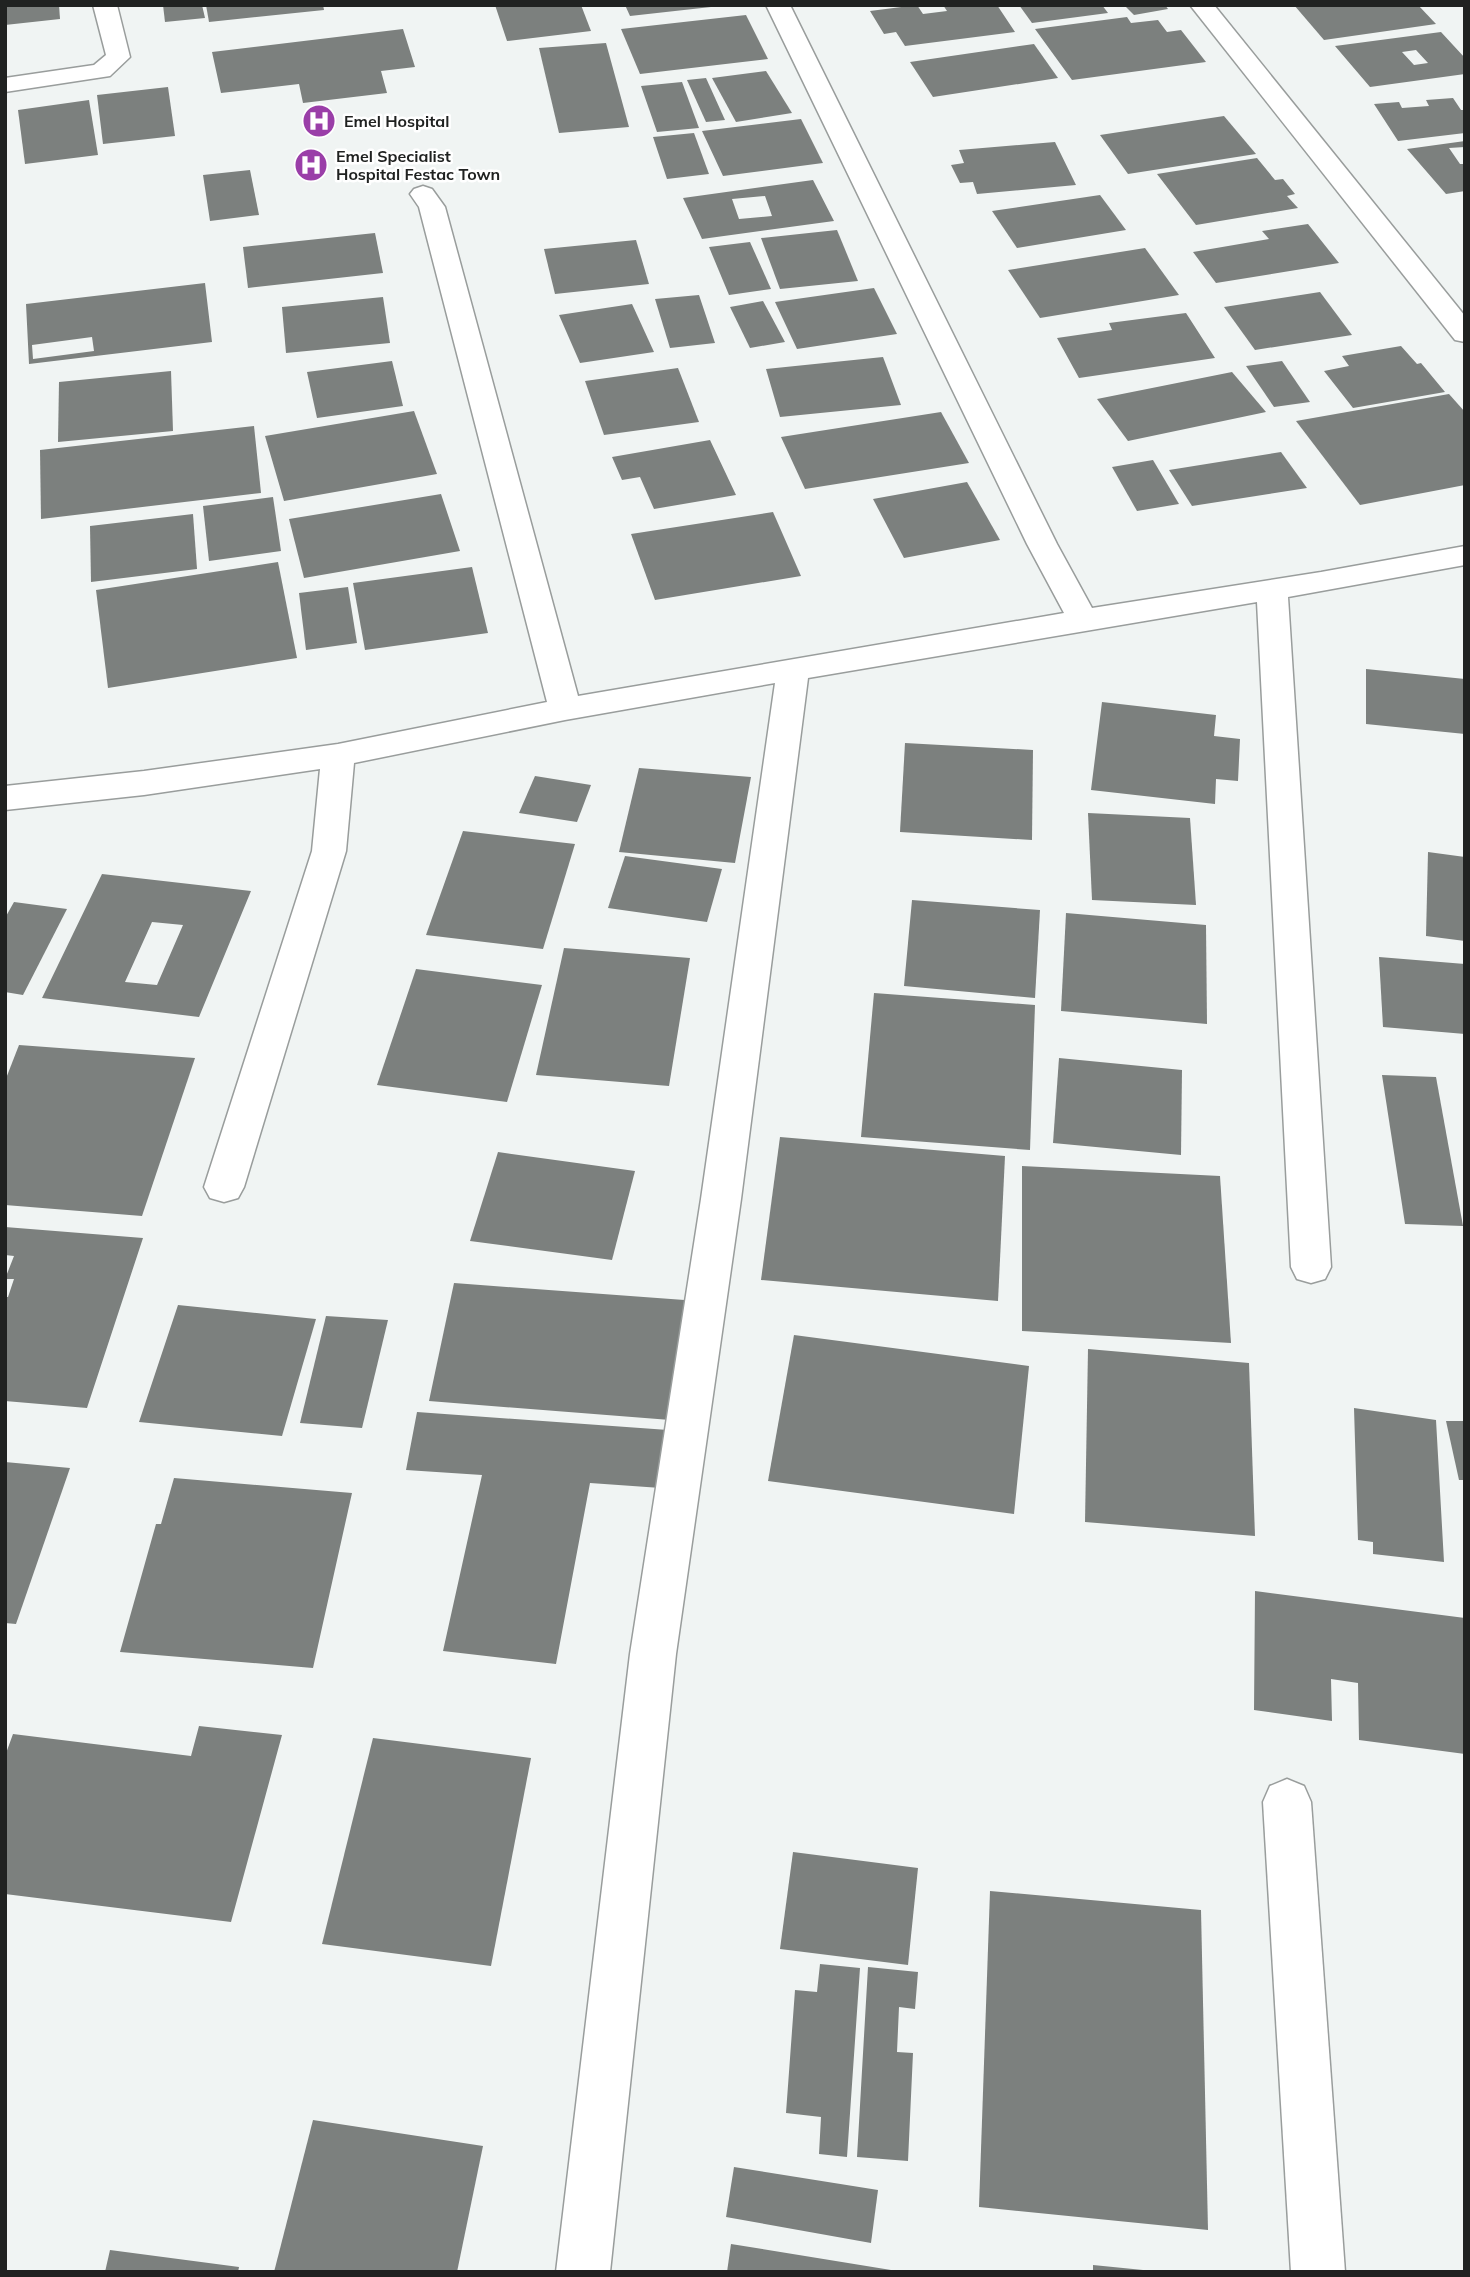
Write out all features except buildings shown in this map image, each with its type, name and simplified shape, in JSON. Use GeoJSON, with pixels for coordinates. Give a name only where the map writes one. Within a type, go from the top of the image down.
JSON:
{"type":"FeatureCollection","features":[{"type":"Feature","properties":{"kind":"street"},"geometry":{"type":"LineString","coordinates":[[5,85],[101,71],[118,57],[105,5]]}},
{"type":"Feature","properties":{"kind":"street"},"geometry":{"type":"LineString","coordinates":[[778,5],[1042,544],[1083,620]]}},
{"type":"Feature","properties":{"kind":"street"},"geometry":{"type":"LineString","coordinates":[[1202,5],[1465,334]]}},
{"type":"Feature","properties":{"kind":"street"},"geometry":{"type":"LineString","coordinates":[[423,194],[432,207],[565,709]]}},
{"type":"Feature","properties":{"kind":"street"},"geometry":{"type":"LineString","coordinates":[[5,798],[145,783],[338,755],[565,709],[1465,555]]}},
{"type":"Feature","properties":{"kind":"street"},"geometry":{"type":"LineString","coordinates":[[1272,590],[1311,1267]]}},
{"type":"Feature","properties":{"kind":"street"},"geometry":{"type":"LineString","coordinates":[[583,2272],[653,1654],[719,1212],[793,670]]}},
{"type":"Feature","properties":{"kind":"street"},"geometry":{"type":"LineString","coordinates":[[224,1187],[329,851],[338,755]]}},
{"type":"Feature","properties":{"kind":"street"},"geometry":{"type":"LineString","coordinates":[[1287,1802],[1318,2272]]}},
{"type":"Feature","properties":{"kind":"place","name":"Emel Hospital"},"geometry":{"type":"Point","coordinates":[319,121]}},
{"type":"Feature","properties":{"kind":"place","name":"Emel Specialist Hospital Festac Town"},"geometry":{"type":"Point","coordinates":[311,165]}}]}
